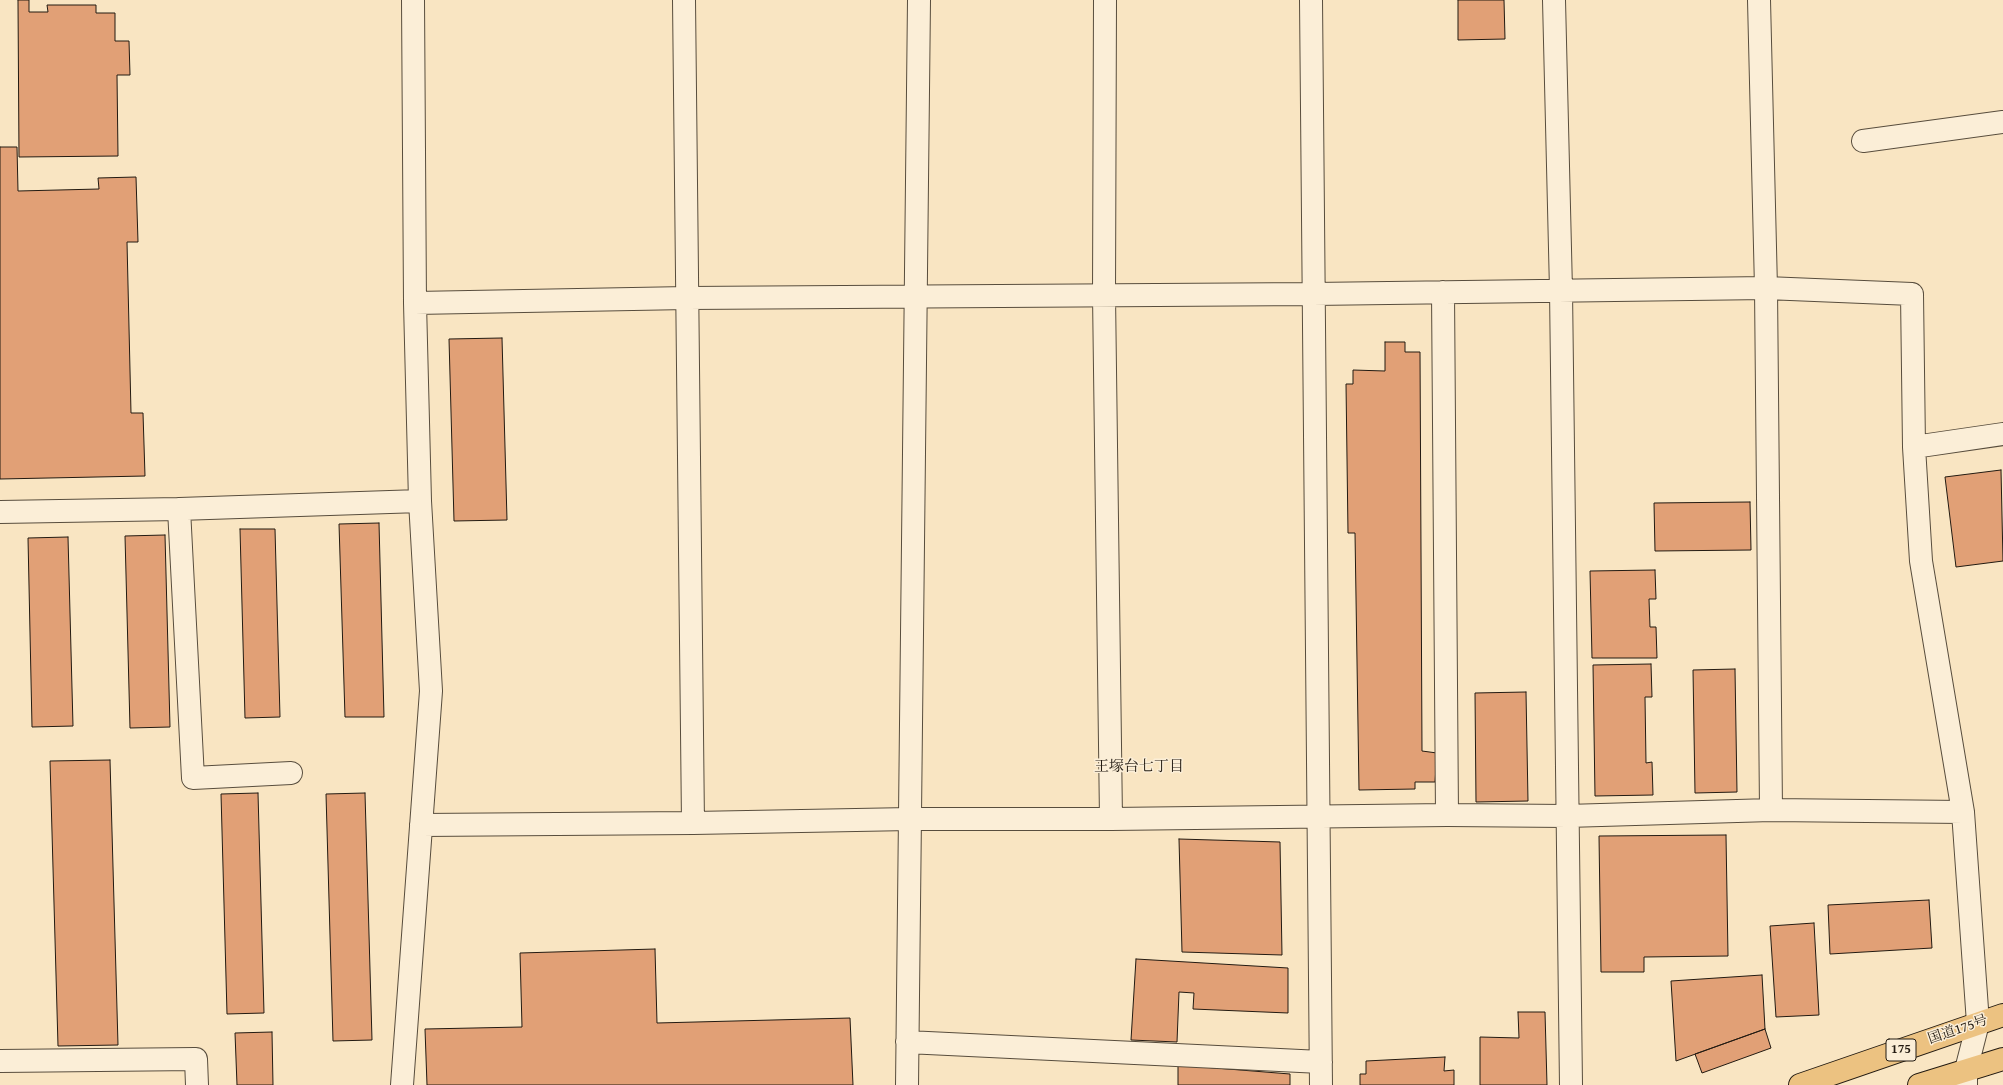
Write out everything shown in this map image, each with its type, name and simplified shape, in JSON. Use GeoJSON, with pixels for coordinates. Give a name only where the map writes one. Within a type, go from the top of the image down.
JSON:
{"type":"FeatureCollection","features":[{"type":"Feature","properties":{"kind":"highway","name":"国道175号"},"geometry":{"type":"LineString","coordinates":[[1800,1085],[1978,1023],[2003,1016]]}},
{"type":"Feature","properties":{"kind":"highway"},"geometry":{"type":"LineString","coordinates":[[1919,1085],[1966,1078],[2003,1059]]}},
{"type":"Feature","properties":{"kind":"street"},"geometry":{"type":"LineString","coordinates":[[402,1085],[431,691],[420,501],[415,303],[413,0]]}},
{"type":"Feature","properties":{"kind":"street"},"geometry":{"type":"LineString","coordinates":[[684,0],[693,823]]}},
{"type":"Feature","properties":{"kind":"street"},"geometry":{"type":"LineString","coordinates":[[907,1085],[919,0]]}},
{"type":"Feature","properties":{"kind":"street"},"geometry":{"type":"LineString","coordinates":[[1105,0],[1104,295],[1111,819]]}},
{"type":"Feature","properties":{"kind":"street"},"geometry":{"type":"LineString","coordinates":[[1311,0],[1321,1085]]}},
{"type":"Feature","properties":{"kind":"street"},"geometry":{"type":"LineString","coordinates":[[1554,0],[1561,290],[1571,1085]]}},
{"type":"Feature","properties":{"kind":"street"},"geometry":{"type":"LineString","coordinates":[[1759,0],[1766,288],[1771,810]]}},
{"type":"Feature","properties":{"kind":"street"},"geometry":{"type":"LineString","coordinates":[[1863,141],[2003,122]]}},
{"type":"Feature","properties":{"kind":"street"},"geometry":{"type":"LineString","coordinates":[[415,303],[688,298],[1313,294],[1766,288],[1912,294],[1914,447],[1921,561],[1963,812],[1978,1023],[1966,1078]]}},
{"type":"Feature","properties":{"kind":"street"},"geometry":{"type":"LineString","coordinates":[[1442,292],[1447,815]]}},
{"type":"Feature","properties":{"kind":"street"},"geometry":{"type":"LineString","coordinates":[[1914,447],[2003,434]]}},
{"type":"Feature","properties":{"kind":"street"},"geometry":{"type":"LineString","coordinates":[[0,512],[179,509],[420,501]]}},
{"type":"Feature","properties":{"kind":"street"},"geometry":{"type":"LineString","coordinates":[[179,509],[193,778],[291,773]]}},
{"type":"Feature","properties":{"kind":"street"},"geometry":{"type":"LineString","coordinates":[[421,825],[693,823],[910,819],[1111,819],[1447,815],[1567,816],[1771,810],[1963,812]]}},
{"type":"Feature","properties":{"kind":"street"},"geometry":{"type":"LineString","coordinates":[[908,1042],[1321,1062]]}},
{"type":"Feature","properties":{"kind":"street"},"geometry":{"type":"LineString","coordinates":[[0,1061],[196,1060],[197,1085]]}},
{"type":"Feature","properties":{"kind":"building"},"geometry":{"type":"Polygon","coordinates":[[[18,0],[29,0],[29,12],[48,12],[47,5],[96,5],[96,13],[115,13],[115,41],[129,41],[130,75],[117,75],[118,156],[19,157],[18,0]]]}},
{"type":"Feature","properties":{"kind":"building"},"geometry":{"type":"Polygon","coordinates":[[[1458,0],[1504,0],[1505,39],[1458,40],[1458,0]]]}},
{"type":"Feature","properties":{"kind":"building"},"geometry":{"type":"Polygon","coordinates":[[[0,147],[17,147],[18,191],[99,189],[98,178],[136,177],[138,242],[127,242],[131,413],[143,413],[145,476],[0,479],[0,147]]]}},
{"type":"Feature","properties":{"kind":"building"},"geometry":{"type":"Polygon","coordinates":[[[502,338],[507,520],[454,521],[449,339],[502,338]]]}},
{"type":"Feature","properties":{"kind":"building"},"geometry":{"type":"Polygon","coordinates":[[[1385,342],[1405,342],[1405,352],[1420,352],[1422,751],[1437,753],[1435,782],[1415,782],[1415,789],[1359,790],[1355,533],[1348,533],[1346,384],[1353,384],[1353,370],[1385,371],[1385,342]]]}},
{"type":"Feature","properties":{"kind":"building"},"geometry":{"type":"Polygon","coordinates":[[[2001,470],[2003,561],[1956,567],[1945,477],[2001,470]]]}},
{"type":"Feature","properties":{"kind":"building"},"geometry":{"type":"Polygon","coordinates":[[[1750,502],[1751,550],[1655,551],[1654,503],[1750,502]]]}},
{"type":"Feature","properties":{"kind":"building"},"geometry":{"type":"Polygon","coordinates":[[[379,523],[384,717],[345,717],[339,524],[379,523]]]}},
{"type":"Feature","properties":{"kind":"building"},"geometry":{"type":"Polygon","coordinates":[[[240,529],[275,529],[280,717],[245,718],[240,529]]]}},
{"type":"Feature","properties":{"kind":"building"},"geometry":{"type":"Polygon","coordinates":[[[165,535],[170,727],[130,728],[125,536],[165,535]]]}},
{"type":"Feature","properties":{"kind":"building"},"geometry":{"type":"Polygon","coordinates":[[[68,537],[73,726],[32,727],[28,538],[68,537]]]}},
{"type":"Feature","properties":{"kind":"building"},"geometry":{"type":"Polygon","coordinates":[[[1655,570],[1656,599],[1649,599],[1650,627],[1656,627],[1657,658],[1592,658],[1590,571],[1655,570]]]}},
{"type":"Feature","properties":{"kind":"building"},"geometry":{"type":"Polygon","coordinates":[[[1651,664],[1652,697],[1645,697],[1646,763],[1652,762],[1653,795],[1595,796],[1593,665],[1651,664]]]}},
{"type":"Feature","properties":{"kind":"building"},"geometry":{"type":"Polygon","coordinates":[[[1735,669],[1737,792],[1695,793],[1693,670],[1735,669]]]}},
{"type":"Feature","properties":{"kind":"building"},"geometry":{"type":"Polygon","coordinates":[[[1526,692],[1528,801],[1476,802],[1475,693],[1526,692]]]}},
{"type":"Feature","properties":{"kind":"building"},"geometry":{"type":"Polygon","coordinates":[[[110,760],[118,1045],[58,1046],[50,761],[110,760]]]}},
{"type":"Feature","properties":{"kind":"building"},"geometry":{"type":"Polygon","coordinates":[[[258,793],[264,1013],[227,1014],[221,794],[258,793]]]}},
{"type":"Feature","properties":{"kind":"building"},"geometry":{"type":"Polygon","coordinates":[[[365,793],[372,1040],[333,1041],[326,794],[365,793]]]}},
{"type":"Feature","properties":{"kind":"building"},"geometry":{"type":"Polygon","coordinates":[[[1726,835],[1728,956],[1644,957],[1644,972],[1601,972],[1599,836],[1726,835]]]}},
{"type":"Feature","properties":{"kind":"building"},"geometry":{"type":"Polygon","coordinates":[[[1179,839],[1280,842],[1282,955],[1182,952],[1179,839]]]}},
{"type":"Feature","properties":{"kind":"building"},"geometry":{"type":"Polygon","coordinates":[[[1929,900],[1932,948],[1830,954],[1828,905],[1929,900]]]}},
{"type":"Feature","properties":{"kind":"building"},"geometry":{"type":"Polygon","coordinates":[[[1814,923],[1819,1015],[1776,1017],[1770,926],[1814,923]]]}},
{"type":"Feature","properties":{"kind":"building"},"geometry":{"type":"Polygon","coordinates":[[[655,949],[657,1023],[850,1018],[853,1085],[427,1085],[425,1029],[522,1027],[520,953],[655,949]]]}},
{"type":"Feature","properties":{"kind":"building"},"geometry":{"type":"Polygon","coordinates":[[[1136,959],[1288,968],[1288,1013],[1193,1009],[1194,993],[1179,992],[1177,1042],[1131,1040],[1136,959]]]}},
{"type":"Feature","properties":{"kind":"building"},"geometry":{"type":"Polygon","coordinates":[[[1762,975],[1765,1029],[1676,1061],[1671,981],[1762,975]]]}},
{"type":"Feature","properties":{"kind":"building"},"geometry":{"type":"Polygon","coordinates":[[[1518,1012],[1545,1012],[1547,1085],[1480,1085],[1480,1037],[1519,1038],[1518,1012]]]}},
{"type":"Feature","properties":{"kind":"building"},"geometry":{"type":"Polygon","coordinates":[[[1765,1029],[1771,1048],[1702,1073],[1695,1054],[1765,1029]]]}},
{"type":"Feature","properties":{"kind":"building"},"geometry":{"type":"Polygon","coordinates":[[[272,1032],[273,1085],[237,1085],[235,1033],[272,1032]]]}},
{"type":"Feature","properties":{"kind":"building"},"geometry":{"type":"Polygon","coordinates":[[[1445,1057],[1444,1071],[1454,1070],[1454,1085],[1360,1085],[1360,1074],[1366,1074],[1366,1061],[1445,1057]]]}},
{"type":"Feature","properties":{"kind":"building"},"geometry":{"type":"Polygon","coordinates":[[[1178,1065],[1290,1074],[1290,1085],[1178,1085],[1178,1065]]]}},
{"type":"Feature","properties":{"kind":"district","name":"王塚台七丁目"},"geometry":{"type":"Point","coordinates":[1139,767]}}]}
